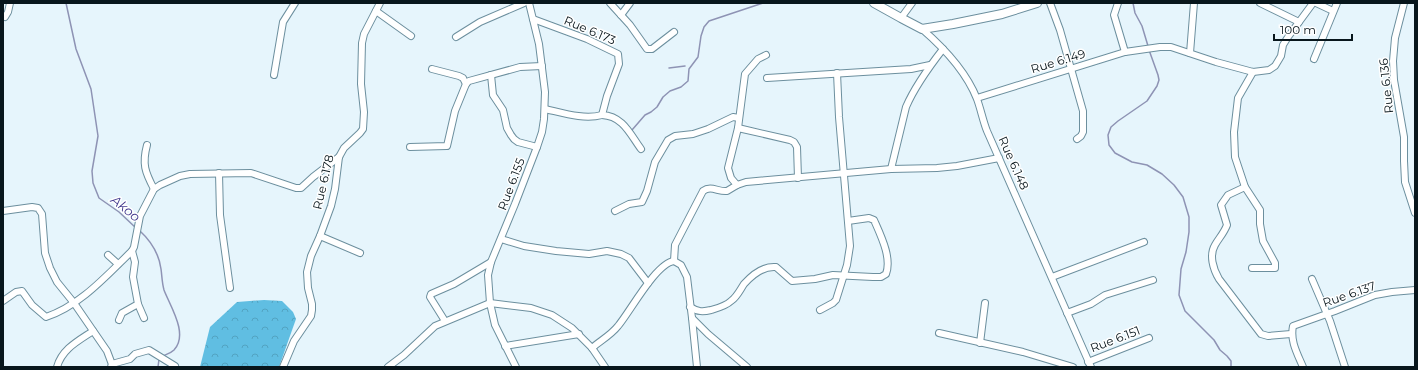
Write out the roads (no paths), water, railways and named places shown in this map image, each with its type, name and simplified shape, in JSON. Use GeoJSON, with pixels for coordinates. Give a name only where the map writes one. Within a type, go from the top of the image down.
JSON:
{"type":"FeatureCollection","features":[{"type":"Feature","properties":{"kind":"street"},"geometry":{"type":"LineString","coordinates":[[5,17],[10,3]]}},
{"type":"Feature","properties":{"kind":"street"},"geometry":{"type":"LineString","coordinates":[[274,75],[283,22],[295,3]]}},
{"type":"Feature","properties":{"kind":"street","name":"Rue 6.178"},"geometry":{"type":"LineString","coordinates":[[283,367],[294,341],[311,316],[312,304],[308,288],[307,272],[311,256],[320,236],[335,189],[339,157],[344,148],[363,129],[364,112],[361,84],[362,43],[364,34],[380,3]]}},
{"type":"Feature","properties":{"kind":"street"},"geometry":{"type":"LineString","coordinates":[[456,37],[480,22],[524,3]]}},
{"type":"Feature","properties":{"kind":"street","name":"Rue 6.155"},"geometry":{"type":"LineString","coordinates":[[516,367],[495,325],[490,303],[488,275],[491,262],[542,132],[545,109],[545,92],[539,44],[528,3]]}},
{"type":"Feature","properties":{"kind":"street"},"geometry":{"type":"LineString","coordinates":[[610,3],[630,25],[647,49],[652,49],[674,32]]}},
{"type":"Feature","properties":{"kind":"street"},"geometry":{"type":"LineString","coordinates":[[621,15],[630,3]]}},
{"type":"Feature","properties":{"kind":"street","name":"Rue 6.148"},"geometry":{"type":"LineString","coordinates":[[874,3],[922,28],[950,55],[959,68],[976,98],[983,120],[999,158],[1090,364]]}},
{"type":"Feature","properties":{"kind":"street"},"geometry":{"type":"LineString","coordinates":[[901,18],[912,3]]}},
{"type":"Feature","properties":{"kind":"street"},"geometry":{"type":"LineString","coordinates":[[922,28],[953,24],[1002,14],[1037,3]]}},
{"type":"Feature","properties":{"kind":"street"},"geometry":{"type":"LineString","coordinates":[[1050,3],[1072,69],[1083,111],[1083,132],[1081,136],[1076,139]]}},
{"type":"Feature","properties":{"kind":"street"},"geometry":{"type":"LineString","coordinates":[[1118,3],[1114,15],[1125,52]]}},
{"type":"Feature","properties":{"kind":"street"},"geometry":{"type":"LineString","coordinates":[[1190,53],[1194,3]]}},
{"type":"Feature","properties":{"kind":"street"},"geometry":{"type":"LineString","coordinates":[[1260,3],[1299,22]]}},
{"type":"Feature","properties":{"kind":"street"},"geometry":{"type":"LineString","coordinates":[[1252,268],[1275,268],[1275,263],[1263,241],[1260,224],[1260,210],[1245,187],[1235,157],[1234,132],[1238,98],[1253,72],[1269,70],[1276,66],[1288,37],[1313,3]]}},
{"type":"Feature","properties":{"kind":"street"},"geometry":{"type":"LineString","coordinates":[[1316,3],[1334,11]]}},
{"type":"Feature","properties":{"kind":"street"},"geometry":{"type":"LineString","coordinates":[[1314,59],[1337,3]]}},
{"type":"Feature","properties":{"kind":"street","name":"Rue 6.136"},"geometry":{"type":"LineString","coordinates":[[1404,3],[1394,38],[1392,62],[1404,137],[1406,182],[1415,213]]}},
{"type":"Feature","properties":{"kind":"street"},"geometry":{"type":"LineString","coordinates":[[376,10],[411,36]]}},
{"type":"Feature","properties":{"kind":"street","name":"Rue 6.173"},"geometry":{"type":"LineString","coordinates":[[533,18],[587,39],[618,54],[619,64],[602,115]]}},
{"type":"Feature","properties":{"kind":"street","name":"Rue 6.149"},"geometry":{"type":"LineString","coordinates":[[976,98],[1125,52],[1171,47],[1216,62],[1253,72]]}},
{"type":"Feature","properties":{"kind":"street"},"geometry":{"type":"LineString","coordinates":[[891,169],[906,107],[910,97],[930,65],[943,49]]}},
{"type":"Feature","properties":{"kind":"street"},"geometry":{"type":"LineString","coordinates":[[737,185],[731,178],[728,168],[738,128],[745,74],[758,59],[766,55]]}},
{"type":"Feature","properties":{"kind":"street"},"geometry":{"type":"LineString","coordinates":[[767,78],[911,69],[930,65]]}},
{"type":"Feature","properties":{"kind":"street"},"geometry":{"type":"LineString","coordinates":[[410,148],[447,146],[455,111],[466,84],[473,80],[520,67],[542,66]]}},
{"type":"Feature","properties":{"kind":"street"},"geometry":{"type":"LineString","coordinates":[[432,69],[459,76],[463,78],[466,84]]}},
{"type":"Feature","properties":{"kind":"street"},"geometry":{"type":"LineString","coordinates":[[820,310],[836,300],[844,276],[850,246],[843,174],[837,73]]}},
{"type":"Feature","properties":{"kind":"street"},"geometry":{"type":"LineString","coordinates":[[491,75],[493,95],[503,110],[507,128],[511,135],[518,142],[537,147]]}},
{"type":"Feature","properties":{"kind":"street"},"geometry":{"type":"LineString","coordinates":[[545,109],[580,116],[610,116],[620,121],[641,149]]}},
{"type":"Feature","properties":{"kind":"street"},"geometry":{"type":"LineString","coordinates":[[615,211],[628,204],[642,202],[647,191],[655,162],[668,140],[675,136],[693,134],[708,129],[727,119],[739,118]]}},
{"type":"Feature","properties":{"kind":"street"},"geometry":{"type":"LineString","coordinates":[[738,128],[794,142],[797,147],[798,178]]}},
{"type":"Feature","properties":{"kind":"street"},"geometry":{"type":"LineString","coordinates":[[147,145],[145,153],[146,172],[154,189]]}},
{"type":"Feature","properties":{"kind":"street"},"geometry":{"type":"LineString","coordinates":[[3,301],[16,292],[22,291],[32,305],[46,317],[56,314],[74,303],[105,277],[132,251],[140,216],[154,189],[180,176],[190,174],[251,173],[296,188],[301,188],[339,157]]}},
{"type":"Feature","properties":{"kind":"street"},"geometry":{"type":"LineString","coordinates":[[674,261],[675,245],[703,191],[707,189],[712,188],[727,191],[746,182],[891,169],[937,168],[957,166],[999,158]]}},
{"type":"Feature","properties":{"kind":"street"},"geometry":{"type":"LineString","coordinates":[[219,173],[220,215],[230,288]]}},
{"type":"Feature","properties":{"kind":"street"},"geometry":{"type":"LineString","coordinates":[[1245,187],[1228,195],[1222,205],[1227,225],[1222,236],[1214,246],[1212,259],[1214,270],[1218,279],[1262,334],[1268,336],[1291,334],[1303,367]]}},
{"type":"Feature","properties":{"kind":"street"},"geometry":{"type":"LineString","coordinates":[[3,211],[32,207],[38,208],[42,214],[45,254],[50,268],[57,282],[74,303],[107,351],[112,366],[130,360],[135,354],[149,350],[175,366]]}},
{"type":"Feature","properties":{"kind":"street"},"geometry":{"type":"LineString","coordinates":[[690,307],[700,312],[725,305],[736,296],[745,283],[768,267],[776,266],[792,282],[833,275],[881,277],[886,274],[888,268],[882,237],[874,220],[869,218],[848,221]]}},
{"type":"Feature","properties":{"kind":"street"},"geometry":{"type":"LineString","coordinates":[[320,236],[360,253]]}},
{"type":"Feature","properties":{"kind":"street"},"geometry":{"type":"LineString","coordinates":[[501,239],[524,246],[556,251],[589,254],[607,250],[621,254],[629,258],[648,284]]}},
{"type":"Feature","properties":{"kind":"street"},"geometry":{"type":"LineString","coordinates":[[1052,277],[1144,242]]}},
{"type":"Feature","properties":{"kind":"street"},"geometry":{"type":"LineString","coordinates":[[132,251],[135,262],[132,277],[138,304],[144,318]]}},
{"type":"Feature","properties":{"kind":"street"},"geometry":{"type":"LineString","coordinates":[[108,255],[118,264]]}},
{"type":"Feature","properties":{"kind":"street"},"geometry":{"type":"LineString","coordinates":[[592,348],[617,328],[648,284],[665,264],[674,261],[681,265],[687,277],[697,367]]}},
{"type":"Feature","properties":{"kind":"street"},"geometry":{"type":"LineString","coordinates":[[445,320],[430,297],[431,294],[454,284],[491,262]]}},
{"type":"Feature","properties":{"kind":"street"},"geometry":{"type":"LineString","coordinates":[[1312,278],[1327,314],[1345,367]]}},
{"type":"Feature","properties":{"kind":"street"},"geometry":{"type":"LineString","coordinates":[[1067,313],[1091,304],[1105,295],[1153,280]]}},
{"type":"Feature","properties":{"kind":"street","name":"Rue 6.137"},"geometry":{"type":"LineString","coordinates":[[1291,334],[1293,326],[1375,295],[1415,290]]}},
{"type":"Feature","properties":{"kind":"street"},"geometry":{"type":"LineString","coordinates":[[388,367],[404,355],[430,328],[445,320],[490,303],[542,310],[565,322],[592,348],[604,367]]}},
{"type":"Feature","properties":{"kind":"street"},"geometry":{"type":"LineString","coordinates":[[980,343],[985,303]]}},
{"type":"Feature","properties":{"kind":"street"},"geometry":{"type":"LineString","coordinates":[[119,320],[122,313],[138,304]]}},
{"type":"Feature","properties":{"kind":"street"},"geometry":{"type":"LineString","coordinates":[[692,318],[708,334],[747,367]]}},
{"type":"Feature","properties":{"kind":"street"},"geometry":{"type":"LineString","coordinates":[[56,367],[62,354],[93,331]]}},
{"type":"Feature","properties":{"kind":"street"},"geometry":{"type":"LineString","coordinates":[[939,333],[1036,356],[1073,367]]}},
{"type":"Feature","properties":{"kind":"street"},"geometry":{"type":"LineString","coordinates":[[505,346],[579,334]]}},
{"type":"Feature","properties":{"kind":"street","name":"Rue 6.151"},"geometry":{"type":"LineString","coordinates":[[1090,364],[1149,338]]}},
{"type":"Feature","properties":{"kind":"waterway","name":"Akoo"},"geometry":{"type":"LineString","coordinates":[[66,3],[76,49],[91,89],[98,136],[92,171],[93,183],[99,198],[119,212],[136,228]]}},
{"type":"Feature","properties":{"kind":"waterway"},"geometry":{"type":"LineString","coordinates":[[632,130],[645,115],[657,107],[663,97],[670,91],[681,87],[688,81],[689,69],[698,57],[701,36],[704,27],[709,21],[763,3]]}},
{"type":"Feature","properties":{"kind":"waterway"},"geometry":{"type":"LineString","coordinates":[[1133,3],[1135,13],[1142,26],[1148,46]]}},
{"type":"Feature","properties":{"kind":"waterway"},"geometry":{"type":"LineString","coordinates":[[1149,50],[1158,75],[1159,80],[1157,86],[1147,101],[1111,127],[1108,135],[1109,145],[1115,153],[1132,162],[1147,165],[1162,174],[1174,185],[1183,197],[1189,217],[1189,232],[1186,252],[1181,269],[1179,295],[1185,311],[1214,340],[1220,350],[1231,361],[1231,367]]}},
{"type":"Feature","properties":{"kind":"waterway"},"geometry":{"type":"LineString","coordinates":[[669,68],[685,66]]}},
{"type":"Feature","properties":{"kind":"waterway","name":"Akoo"},"geometry":{"type":"LineString","coordinates":[[139,230],[151,243],[156,253],[160,263],[164,290],[174,312],[179,328],[180,336],[178,343],[173,351],[163,356]]}},
{"type":"Feature","properties":{"kind":"waterway","name":"Akoo"},"geometry":{"type":"LineString","coordinates":[[158,367],[159,359]]}}]}
